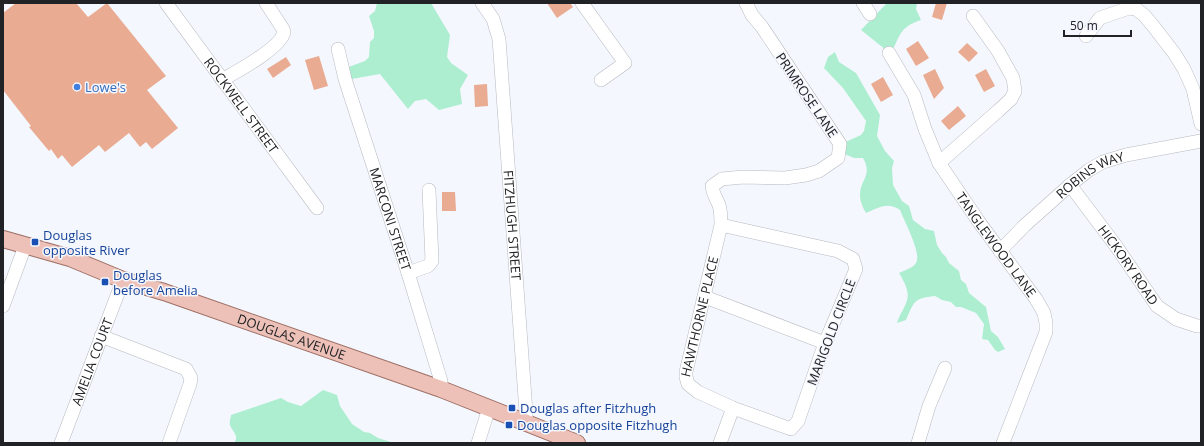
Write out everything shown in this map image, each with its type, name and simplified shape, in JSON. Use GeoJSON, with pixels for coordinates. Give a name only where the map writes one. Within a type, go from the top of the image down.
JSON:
{"type":"FeatureCollection","features":[{"type":"Feature","properties":{"kind":"main road","name":"DOUGLAS AVENUE"},"geometry":{"type":"LineString","coordinates":[[3,239],[70,258],[123,280],[164,292],[441,389],[577,443]]}},
{"type":"Feature","properties":{"kind":"street","name":"ROCKWELL STREET"},"geometry":{"type":"LineString","coordinates":[[166,3],[317,208]]}},
{"type":"Feature","properties":{"kind":"street"},"geometry":{"type":"LineString","coordinates":[[222,80],[272,48],[282,39],[284,32],[280,23],[266,3]]}},
{"type":"Feature","properties":{"kind":"street","name":"FITZHUGH STREET"},"geometry":{"type":"LineString","coordinates":[[482,3],[493,19],[499,39],[526,423]]}},
{"type":"Feature","properties":{"kind":"street"},"geometry":{"type":"LineString","coordinates":[[582,3],[625,63],[601,80]]}},
{"type":"Feature","properties":{"kind":"street","name":"PRIMROSE LANE"},"geometry":{"type":"LineString","coordinates":[[712,186],[722,179],[743,177],[785,178],[806,175],[819,171],[838,158],[840,144],[762,27],[752,15],[746,3]]}},
{"type":"Feature","properties":{"kind":"street"},"geometry":{"type":"LineString","coordinates":[[1086,36],[1100,18],[1129,8],[1136,9],[1144,15],[1174,53],[1184,69],[1193,89],[1201,124]]}},
{"type":"Feature","properties":{"kind":"street"},"geometry":{"type":"LineString","coordinates":[[939,163],[998,111],[1010,99],[1015,91],[1013,78],[1010,72],[998,51],[973,16]]}},
{"type":"Feature","properties":{"kind":"street","name":"MARCONI STREET"},"geometry":{"type":"LineString","coordinates":[[338,49],[345,79],[408,273],[441,381],[441,389]]}},
{"type":"Feature","properties":{"kind":"street","name":"TANGLEWOOD LANE"},"geometry":{"type":"LineString","coordinates":[[889,53],[914,95],[925,129],[939,163],[1000,251],[1036,299],[1044,314],[1046,332],[1003,443]]}},
{"type":"Feature","properties":{"kind":"street","name":"ROBINS WAY"},"geometry":{"type":"LineString","coordinates":[[1000,251],[1024,226],[1070,185],[1089,170],[1103,162],[1126,155],[1201,141]]}},
{"type":"Feature","properties":{"kind":"street","name":"HICKORY ROAD"},"geometry":{"type":"LineString","coordinates":[[1070,185],[1116,246],[1157,306],[1176,320],[1201,326]]}},
{"type":"Feature","properties":{"kind":"street","name":"HAWTHORNE PLACE"},"geometry":{"type":"LineString","coordinates":[[712,186],[712,193],[719,204],[721,225],[686,377],[688,384],[698,392],[733,408]]}},
{"type":"Feature","properties":{"kind":"street"},"geometry":{"type":"LineString","coordinates":[[408,273],[428,266],[432,261],[429,190]]}},
{"type":"Feature","properties":{"kind":"street","name":"MARIGOLD CIRCLE"},"geometry":{"type":"LineString","coordinates":[[721,225],[838,251],[853,259],[856,269],[825,344],[798,421],[791,429],[733,408]]}},
{"type":"Feature","properties":{"kind":"street"},"geometry":{"type":"LineString","coordinates":[[3,306],[25,246]]}},
{"type":"Feature","properties":{"kind":"street","name":"AMELIA COURT"},"geometry":{"type":"LineString","coordinates":[[61,443],[123,280]]}},
{"type":"Feature","properties":{"kind":"street"},"geometry":{"type":"LineString","coordinates":[[704,297],[825,344]]}},
{"type":"Feature","properties":{"kind":"street"},"geometry":{"type":"LineString","coordinates":[[101,336],[186,369],[190,378],[190,384],[170,443]]}},
{"type":"Feature","properties":{"kind":"street"},"geometry":{"type":"LineString","coordinates":[[918,443],[929,406],[945,368]]}},
{"type":"Feature","properties":{"kind":"street"},"geometry":{"type":"LineString","coordinates":[[478,443],[489,408]]}},
{"type":"Feature","properties":{"kind":"street"},"geometry":{"type":"LineString","coordinates":[[720,443],[733,408]]}},
{"type":"Feature","properties":{"kind":"green space"},"geometry":{"type":"Polygon","coordinates":[[[377,3],[431,3],[450,35],[447,57],[451,63],[468,75],[460,89],[462,104],[439,110],[426,99],[415,101],[408,109],[380,74],[346,80],[343,69],[365,61],[369,57],[370,42],[374,38],[374,31],[369,16],[375,11],[377,3]]]}},
{"type":"Feature","properties":{"kind":"green space"},"geometry":{"type":"Polygon","coordinates":[[[887,3],[917,3],[916,9],[921,20],[909,26],[902,32],[891,54],[861,30],[887,3]]]}},
{"type":"Feature","properties":{"kind":"green space"},"geometry":{"type":"Polygon","coordinates":[[[835,52],[839,62],[856,73],[880,115],[877,136],[885,151],[894,161],[892,168],[893,185],[902,201],[909,206],[913,220],[925,229],[934,231],[937,245],[949,263],[959,271],[961,280],[966,284],[969,293],[986,307],[991,331],[998,337],[1005,349],[998,352],[988,340],[982,339],[984,324],[976,313],[961,307],[956,307],[951,302],[942,300],[935,296],[922,298],[913,304],[906,320],[897,323],[908,297],[906,286],[899,273],[915,265],[917,252],[900,210],[891,206],[883,206],[866,213],[860,195],[867,169],[866,164],[863,158],[854,158],[840,152],[841,144],[861,135],[864,131],[866,121],[843,88],[824,68],[828,57],[835,52]]]}},
{"type":"Feature","properties":{"kind":"green space"},"geometry":{"type":"Polygon","coordinates":[[[323,390],[337,395],[340,406],[352,424],[364,432],[394,443],[234,443],[236,436],[230,425],[231,415],[281,398],[301,406],[323,390]]]}},
{"type":"Feature","properties":{"kind":"building","name":"Lowe's"},"geometry":{"type":"Polygon","coordinates":[[[16,3],[76,3],[88,17],[107,3],[166,76],[147,90],[178,128],[152,149],[146,142],[140,147],[129,133],[105,152],[99,145],[72,167],[62,155],[58,159],[51,149],[49,151],[29,127],[31,126],[3,90],[3,13],[16,3]]]}},
{"type":"Feature","properties":{"kind":"building"},"geometry":{"type":"Polygon","coordinates":[[[547,3],[570,3],[573,7],[557,18],[547,3]]]}},
{"type":"Feature","properties":{"kind":"building"},"geometry":{"type":"Polygon","coordinates":[[[936,3],[947,3],[942,20],[932,17],[936,3]]]}},
{"type":"Feature","properties":{"kind":"building"},"geometry":{"type":"Polygon","coordinates":[[[918,41],[929,58],[916,66],[906,49],[918,41]]]}},
{"type":"Feature","properties":{"kind":"building"},"geometry":{"type":"Polygon","coordinates":[[[967,43],[978,53],[969,62],[958,52],[967,43]]]}},
{"type":"Feature","properties":{"kind":"building"},"geometry":{"type":"Polygon","coordinates":[[[319,56],[328,86],[314,90],[305,60],[319,56]]]}},
{"type":"Feature","properties":{"kind":"building"},"geometry":{"type":"Polygon","coordinates":[[[286,57],[291,65],[273,78],[267,69],[286,57]]]}},
{"type":"Feature","properties":{"kind":"building"},"geometry":{"type":"Polygon","coordinates":[[[935,69],[944,88],[934,99],[923,75],[935,69]]]}},
{"type":"Feature","properties":{"kind":"building"},"geometry":{"type":"Polygon","coordinates":[[[986,69],[995,86],[984,92],[975,75],[986,69]]]}},
{"type":"Feature","properties":{"kind":"building"},"geometry":{"type":"Polygon","coordinates":[[[883,77],[893,95],[881,102],[871,84],[883,77]]]}},
{"type":"Feature","properties":{"kind":"building"},"geometry":{"type":"Polygon","coordinates":[[[487,84],[488,106],[475,107],[474,85],[487,84]]]}},
{"type":"Feature","properties":{"kind":"building"},"geometry":{"type":"Polygon","coordinates":[[[958,106],[966,116],[949,130],[941,121],[958,106]]]}},
{"type":"Feature","properties":{"kind":"building"},"geometry":{"type":"Polygon","coordinates":[[[442,192],[455,192],[456,211],[442,211],[442,192]]]}},
{"type":"Feature","properties":{"kind":"place","name":"Lowe's"},"geometry":{"type":"Point","coordinates":[77,87]}},
{"type":"Feature","properties":{"kind":"place","name":"Douglas opposite River"},"geometry":{"type":"Point","coordinates":[35,242]}},
{"type":"Feature","properties":{"kind":"place","name":"Douglas before Amelia"},"geometry":{"type":"Point","coordinates":[105,282]}},
{"type":"Feature","properties":{"kind":"place","name":"Douglas after Fitzhugh"},"geometry":{"type":"Point","coordinates":[512,408]}},
{"type":"Feature","properties":{"kind":"place","name":"Douglas opposite Fitzhugh"},"geometry":{"type":"Point","coordinates":[509,425]}}]}
